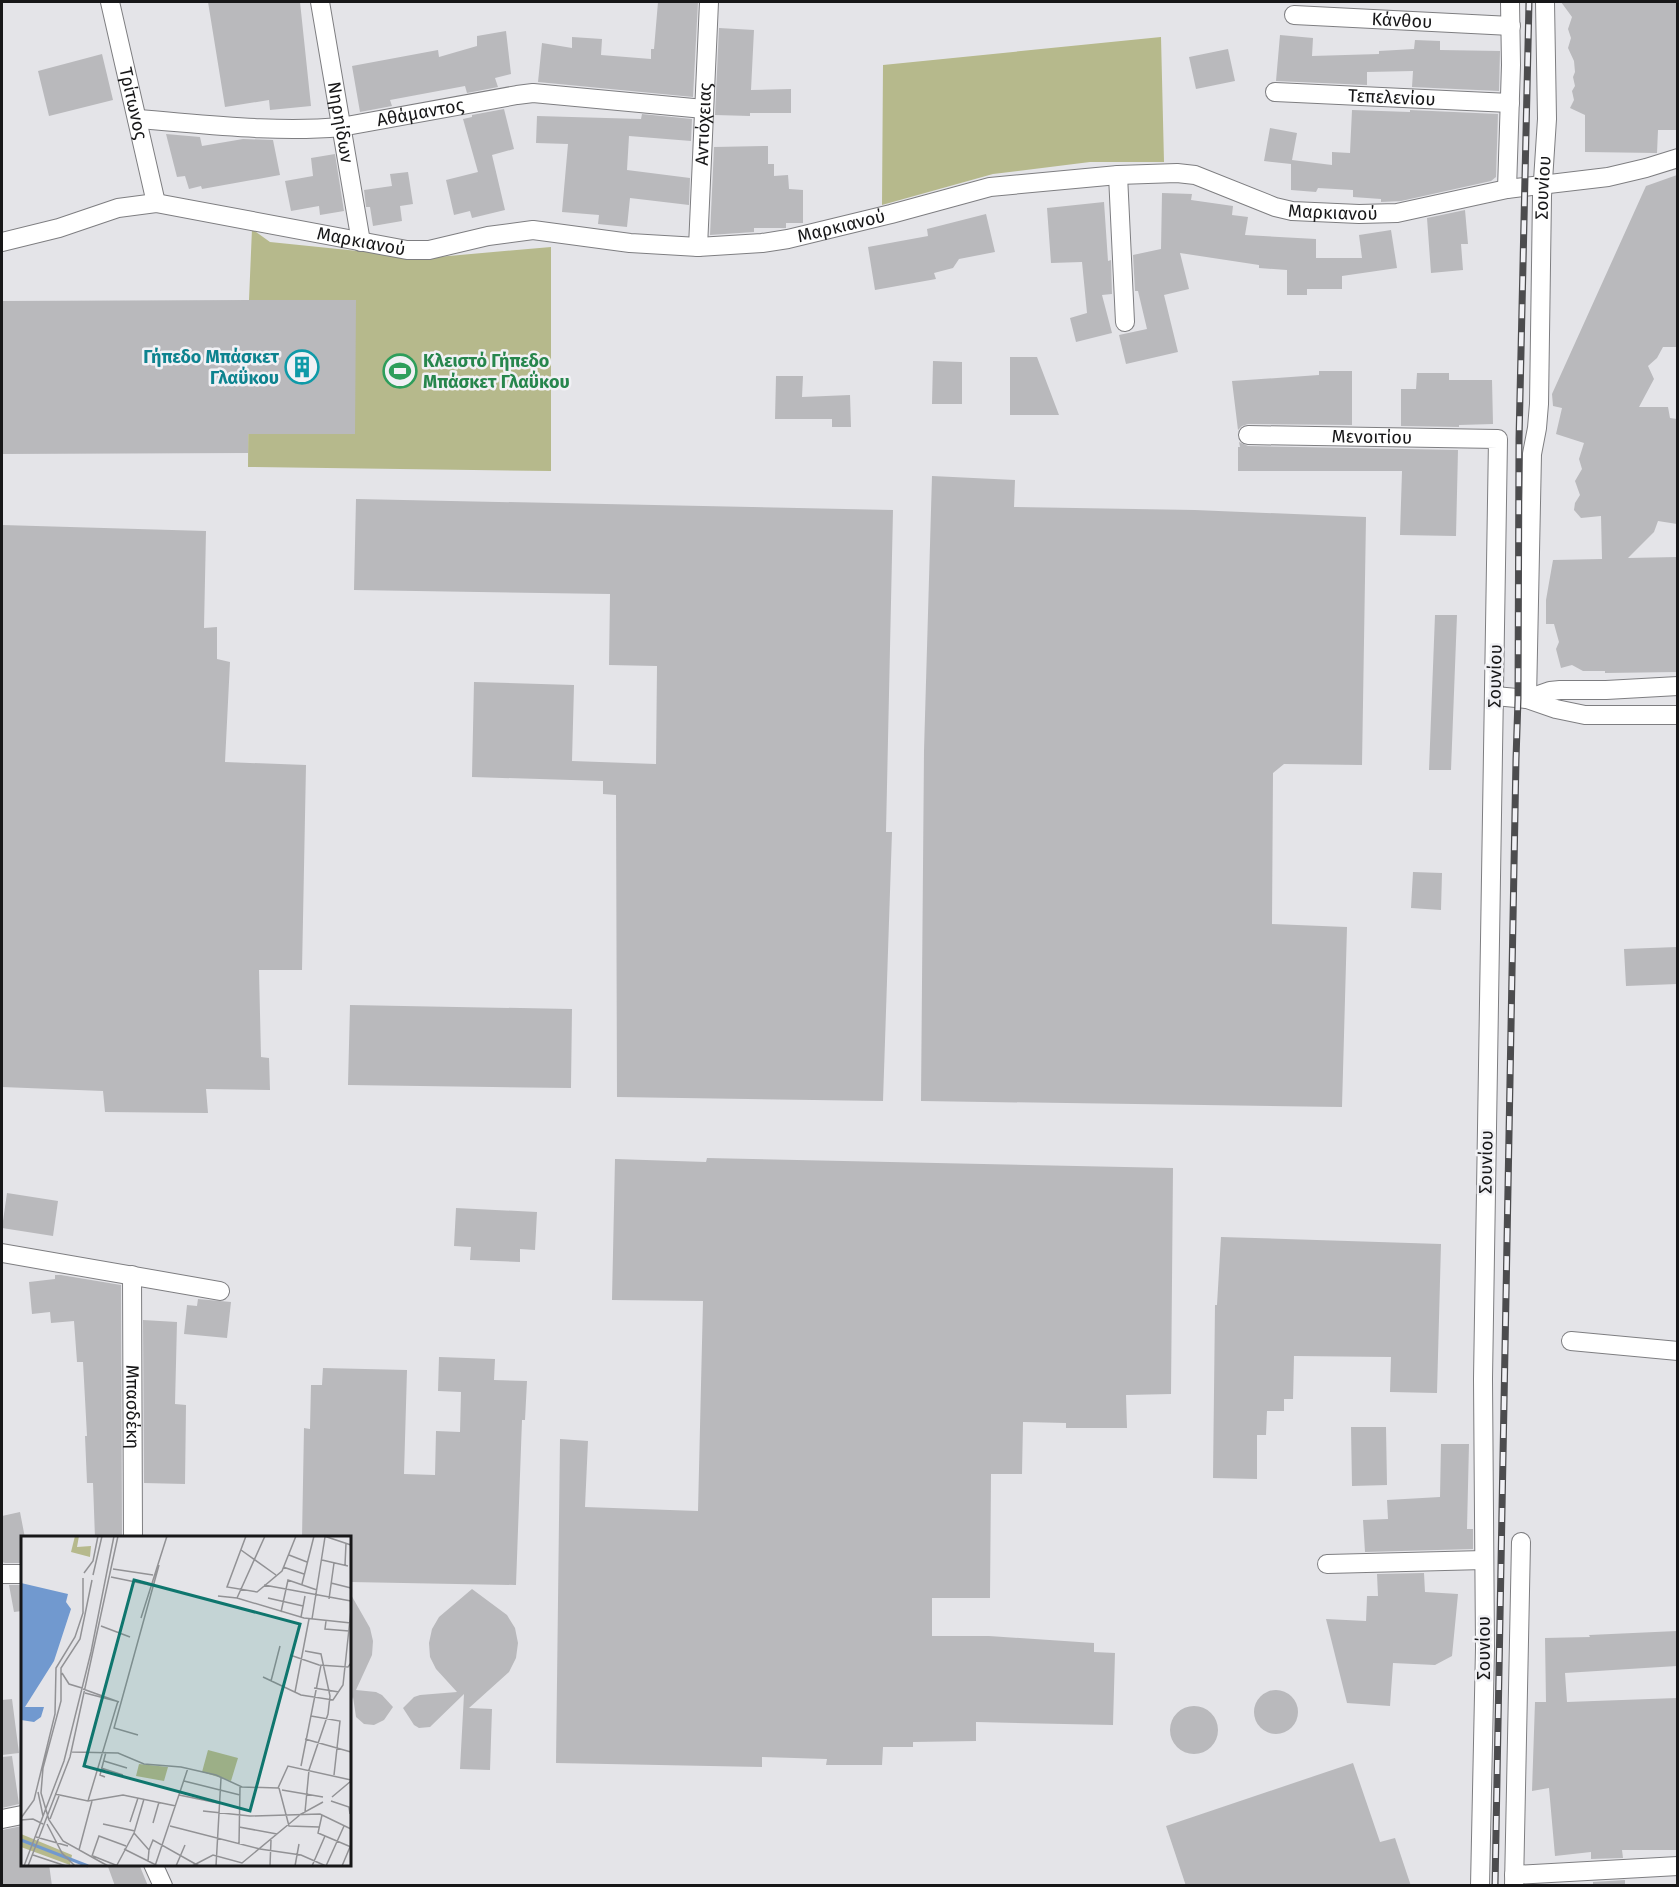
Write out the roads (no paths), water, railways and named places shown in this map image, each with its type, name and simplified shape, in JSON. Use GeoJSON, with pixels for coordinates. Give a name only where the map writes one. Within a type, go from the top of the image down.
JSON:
{"type":"FeatureCollection","features":[{"type":"Feature","properties":{"kind":"street","name":"Τρίτωνος"},"geometry":{"type":"LineString","coordinates":[[110,2],[156,203]]}},
{"type":"Feature","properties":{"kind":"street","name":"Νηρηίδων"},"geometry":{"type":"LineString","coordinates":[[320,2],[362,242]]}},
{"type":"Feature","properties":{"kind":"street","name":"Αντιόχειας"},"geometry":{"type":"LineString","coordinates":[[698,247],[709,2]]}},
{"type":"Feature","properties":{"kind":"street","name":"Σουνίου"},"geometry":{"type":"LineString","coordinates":[[1507,189],[1510,2]]}},
{"type":"Feature","properties":{"kind":"street","name":"Σουνίου"},"geometry":{"type":"LineString","coordinates":[[1527,699],[1532,454],[1538,428],[1543,185],[1547,110],[1545,2]]}},
{"type":"Feature","properties":{"kind":"street","name":"Κάνθου"},"geometry":{"type":"LineString","coordinates":[[1294,15],[1511,26]]}},
{"type":"Feature","properties":{"kind":"street","name":"Τεπελενίου"},"geometry":{"type":"LineString","coordinates":[[1275,92],[1510,104]]}},
{"type":"Feature","properties":{"kind":"street","name":"Αθάμαντος"},"geometry":{"type":"LineString","coordinates":[[137,119],[259,128],[319,129],[533,93],[704,109]]}},
{"type":"Feature","properties":{"kind":"street","name":"Μαρκιανού"},"geometry":{"type":"LineString","coordinates":[[2,242],[59,228],[118,207],[156,203],[407,250],[429,250],[488,236],[533,230],[630,243],[698,247],[788,239],[990,187],[1118,175],[1177,173],[1195,176],[1275,207],[1315,213],[1396,213],[1507,189],[1608,177],[1677,158]]}},
{"type":"Feature","properties":{"kind":"street"},"geometry":{"type":"LineString","coordinates":[[1118,175],[1125,322]]}},
{"type":"Feature","properties":{"kind":"street","name":"Μενοιτίου"},"geometry":{"type":"LineString","coordinates":[[1248,435],[1498,439]]}},
{"type":"Feature","properties":{"kind":"street","name":"Σουνίου"},"geometry":{"type":"LineString","coordinates":[[1480,1886],[1485,1648],[1483,1378],[1498,439]]}},
{"type":"Feature","properties":{"kind":"street"},"geometry":{"type":"LineString","coordinates":[[1495,696],[1527,699],[1556,710],[1585,715],[1669,715],[1669,686],[1606,690],[1550,690],[1527,699]]}},
{"type":"Feature","properties":{"kind":"street"},"geometry":{"type":"LineString","coordinates":[[2,1253],[220,1291]]}},
{"type":"Feature","properties":{"kind":"street","name":"Μπασδέκη"},"geometry":{"type":"LineString","coordinates":[[132,1275],[133,1536]]}},
{"type":"Feature","properties":{"kind":"street"},"geometry":{"type":"LineString","coordinates":[[1570,1341],[1677,1351]]}},
{"type":"Feature","properties":{"kind":"street","name":"Σουνίου"},"geometry":{"type":"LineString","coordinates":[[1514,1880],[1521,1542]]}},
{"type":"Feature","properties":{"kind":"street"},"geometry":{"type":"LineString","coordinates":[[1327,1564],[1484,1560]]}},
{"type":"Feature","properties":{"kind":"street"},"geometry":{"type":"LineString","coordinates":[[2,1819],[21,1815]]}},
{"type":"Feature","properties":{"kind":"street"},"geometry":{"type":"LineString","coordinates":[[154,1866],[163,1886]]}},
{"type":"Feature","properties":{"kind":"street"},"geometry":{"type":"LineString","coordinates":[[1514,1880],[1677,1866]]}},
{"type":"Feature","properties":{"kind":"railway"},"geometry":{"type":"LineString","coordinates":[[1495,1886],[1518,699],[1519,439],[1529,2]]}},
{"type":"Feature","properties":{"kind":"place","name":"Γήπεδο Μπάσκετ Γλαΰκου"},"geometry":{"type":"Point","coordinates":[302,367]}},
{"type":"Feature","properties":{"kind":"place","name":"Κλειστό Γήπεδο Μπάσκετ Γλαΰκου"},"geometry":{"type":"Point","coordinates":[400,371]}}]}
